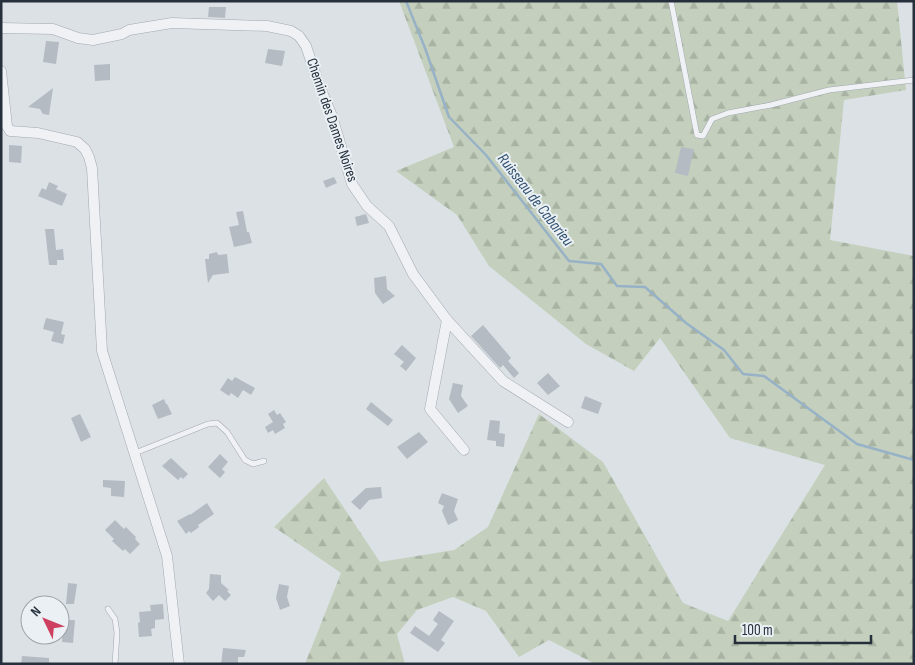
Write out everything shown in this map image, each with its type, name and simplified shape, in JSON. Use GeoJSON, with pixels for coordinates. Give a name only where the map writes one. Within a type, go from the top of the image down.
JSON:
{"type":"FeatureCollection","features":[{"type":"Feature","properties":{"kind":"street","name":"Chemin des Dames Noires"},"geometry":{"type":"LineString","coordinates":[[1,28],[53,29],[78,38],[93,40],[122,34],[129,30],[172,23],[268,26],[291,31],[299,36],[306,46],[332,116],[352,184],[367,206],[389,226],[413,274],[447,320],[504,381],[568,422]]}},
{"type":"Feature","properties":{"kind":"street"},"geometry":{"type":"LineString","coordinates":[[1,71],[6,126],[10,131],[38,133],[77,142],[85,149],[89,156],[92,168],[102,351],[167,556],[179,664]]}},
{"type":"Feature","properties":{"kind":"street"},"geometry":{"type":"LineString","coordinates":[[447,320],[430,409],[464,450]]}},
{"type":"Feature","properties":{"kind":"lane"},"geometry":{"type":"LineString","coordinates":[[671,1],[696,135],[703,136],[712,119],[728,113],[771,105],[829,90],[914,80]]}},
{"type":"Feature","properties":{"kind":"lane"},"geometry":{"type":"LineString","coordinates":[[134,454],[208,424],[217,423],[227,432],[246,460],[253,464],[264,461]]}},
{"type":"Feature","properties":{"kind":"lane"},"geometry":{"type":"LineString","coordinates":[[108,609],[115,619],[116,626],[114,664]]}},
{"type":"Feature","properties":{"kind":"green space"},"geometry":{"type":"Polygon","coordinates":[[[399,1],[897,1],[906,90],[844,100],[830,240],[914,256],[914,664],[595,664],[549,640],[519,657],[486,611],[453,597],[417,610],[397,634],[405,664],[305,664],[341,573],[274,527],[324,478],[380,562],[454,550],[488,527],[539,414],[603,462],[683,603],[728,621],[825,465],[730,438],[660,338],[634,371],[586,344],[489,266],[457,215],[396,171],[454,147],[399,1]]]}},
{"type":"Feature","properties":{"kind":"building"},"geometry":{"type":"Polygon","coordinates":[[[209,7],[226,7],[225,18],[208,17],[209,7]]]}},
{"type":"Feature","properties":{"kind":"building"},"geometry":{"type":"Polygon","coordinates":[[[46,41],[59,42],[56,64],[43,62],[46,41]]]}},
{"type":"Feature","properties":{"kind":"building"},"geometry":{"type":"Polygon","coordinates":[[[268,49],[285,51],[282,66],[265,63],[268,49]]]}},
{"type":"Feature","properties":{"kind":"building"},"geometry":{"type":"Polygon","coordinates":[[[110,64],[110,80],[95,81],[94,65],[110,64]]]}},
{"type":"Feature","properties":{"kind":"building"},"geometry":{"type":"Polygon","coordinates":[[[53,88],[49,115],[43,114],[40,109],[28,107],[53,88]]]}},
{"type":"Feature","properties":{"kind":"building"},"geometry":{"type":"Polygon","coordinates":[[[9,145],[22,146],[21,163],[9,162],[9,145]]]}},
{"type":"Feature","properties":{"kind":"building"},"geometry":{"type":"Polygon","coordinates":[[[681,147],[694,149],[688,176],[675,173],[681,147]]]}},
{"type":"Feature","properties":{"kind":"building"},"geometry":{"type":"Polygon","coordinates":[[[334,177],[337,183],[326,188],[323,181],[334,177]]]}},
{"type":"Feature","properties":{"kind":"building"},"geometry":{"type":"Polygon","coordinates":[[[49,182],[58,186],[56,189],[67,194],[62,206],[38,196],[42,188],[46,190],[49,182]]]}},
{"type":"Feature","properties":{"kind":"building"},"geometry":{"type":"Polygon","coordinates":[[[243,211],[247,232],[249,232],[252,243],[234,247],[229,227],[239,225],[236,212],[243,211]]]}},
{"type":"Feature","properties":{"kind":"building"},"geometry":{"type":"Polygon","coordinates":[[[366,214],[369,223],[357,226],[355,217],[366,214]]]}},
{"type":"Feature","properties":{"kind":"building"},"geometry":{"type":"Polygon","coordinates":[[[45,229],[54,229],[56,250],[63,249],[64,260],[57,260],[57,265],[49,265],[45,229]]]}},
{"type":"Feature","properties":{"kind":"building"},"geometry":{"type":"Polygon","coordinates":[[[217,252],[218,255],[227,254],[229,273],[213,275],[208,283],[205,259],[209,259],[209,254],[217,252]]]}},
{"type":"Feature","properties":{"kind":"building"},"geometry":{"type":"Polygon","coordinates":[[[386,276],[387,289],[395,296],[383,304],[375,293],[374,278],[386,276]]]}},
{"type":"Feature","properties":{"kind":"building"},"geometry":{"type":"Polygon","coordinates":[[[46,318],[64,322],[61,334],[65,335],[63,344],[51,341],[54,332],[43,329],[46,318]]]}},
{"type":"Feature","properties":{"kind":"building"},"geometry":{"type":"Polygon","coordinates":[[[483,325],[511,358],[508,361],[519,373],[514,378],[503,365],[500,368],[471,336],[483,325]]]}},
{"type":"Feature","properties":{"kind":"building"},"geometry":{"type":"Polygon","coordinates":[[[402,345],[416,358],[406,371],[400,366],[404,362],[394,354],[402,345]]]}},
{"type":"Feature","properties":{"kind":"building"},"geometry":{"type":"Polygon","coordinates":[[[548,373],[560,386],[548,395],[537,383],[548,373]]]}},
{"type":"Feature","properties":{"kind":"building"},"geometry":{"type":"Polygon","coordinates":[[[235,377],[255,388],[251,395],[243,390],[238,398],[231,393],[229,396],[220,390],[228,378],[232,381],[235,377]]]}},
{"type":"Feature","properties":{"kind":"building"},"geometry":{"type":"Polygon","coordinates":[[[453,383],[463,385],[461,396],[468,406],[458,413],[449,399],[453,383]]]}},
{"type":"Feature","properties":{"kind":"building"},"geometry":{"type":"Polygon","coordinates":[[[585,396],[602,403],[598,414],[581,408],[585,396]]]}},
{"type":"Feature","properties":{"kind":"building"},"geometry":{"type":"Polygon","coordinates":[[[164,399],[172,414],[158,419],[152,405],[164,399]]]}},
{"type":"Feature","properties":{"kind":"building"},"geometry":{"type":"Polygon","coordinates":[[[371,402],[393,420],[388,426],[366,409],[371,402]]]}},
{"type":"Feature","properties":{"kind":"building"},"geometry":{"type":"Polygon","coordinates":[[[274,410],[277,415],[280,413],[286,422],[283,424],[285,428],[275,434],[273,430],[268,433],[265,427],[273,422],[268,414],[274,410]]]}},
{"type":"Feature","properties":{"kind":"building"},"geometry":{"type":"Polygon","coordinates":[[[80,414],[91,437],[81,442],[71,418],[80,414]]]}},
{"type":"Feature","properties":{"kind":"building"},"geometry":{"type":"Polygon","coordinates":[[[490,420],[500,421],[499,433],[505,434],[504,447],[496,446],[496,441],[487,440],[490,420]]]}},
{"type":"Feature","properties":{"kind":"building"},"geometry":{"type":"Polygon","coordinates":[[[419,432],[428,442],[407,459],[397,447],[419,432]]]}},
{"type":"Feature","properties":{"kind":"building"},"geometry":{"type":"Polygon","coordinates":[[[220,454],[228,462],[222,469],[225,472],[220,478],[208,467],[220,454]]]}},
{"type":"Feature","properties":{"kind":"building"},"geometry":{"type":"Polygon","coordinates":[[[171,458],[188,474],[183,479],[181,477],[178,480],[162,466],[171,458]]]}},
{"type":"Feature","properties":{"kind":"building"},"geometry":{"type":"Polygon","coordinates":[[[103,480],[125,481],[124,497],[111,496],[111,488],[103,487],[103,480]]]}},
{"type":"Feature","properties":{"kind":"building"},"geometry":{"type":"Polygon","coordinates":[[[381,487],[382,498],[369,500],[360,510],[351,502],[366,488],[381,487]]]}},
{"type":"Feature","properties":{"kind":"building"},"geometry":{"type":"Polygon","coordinates":[[[442,493],[458,499],[454,511],[458,520],[448,525],[442,511],[444,506],[438,503],[442,493]]]}},
{"type":"Feature","properties":{"kind":"building"},"geometry":{"type":"Polygon","coordinates":[[[207,503],[214,514],[198,525],[199,527],[191,533],[189,531],[186,534],[177,521],[190,515],[207,503]]]}},
{"type":"Feature","properties":{"kind":"building"},"geometry":{"type":"Polygon","coordinates":[[[115,520],[124,529],[126,527],[140,544],[130,554],[125,549],[123,551],[112,541],[114,539],[105,530],[115,520]]]}},
{"type":"Feature","properties":{"kind":"building"},"geometry":{"type":"Polygon","coordinates":[[[210,574],[221,575],[221,583],[229,590],[227,591],[231,595],[225,601],[219,595],[213,601],[206,593],[209,589],[210,574]]]}},
{"type":"Feature","properties":{"kind":"building"},"geometry":{"type":"Polygon","coordinates":[[[68,583],[77,584],[74,604],[70,604],[70,595],[67,595],[68,583]]]}},
{"type":"Feature","properties":{"kind":"building"},"geometry":{"type":"Polygon","coordinates":[[[279,584],[289,586],[287,597],[290,606],[280,610],[276,598],[279,584]]]}},
{"type":"Feature","properties":{"kind":"building"},"geometry":{"type":"Polygon","coordinates":[[[163,604],[164,619],[155,620],[155,628],[151,629],[152,636],[139,637],[139,612],[151,611],[150,605],[163,604]]]}},
{"type":"Feature","properties":{"kind":"building"},"geometry":{"type":"Polygon","coordinates":[[[439,611],[454,621],[441,640],[445,643],[438,652],[410,633],[415,626],[429,636],[438,624],[433,620],[439,611]]]}},
{"type":"Feature","properties":{"kind":"building"},"geometry":{"type":"Polygon","coordinates":[[[70,620],[75,620],[73,643],[70,643],[70,620]]]}},
{"type":"Feature","properties":{"kind":"building"},"geometry":{"type":"Polygon","coordinates":[[[223,648],[246,650],[244,657],[238,657],[238,664],[221,664],[223,648]]]}},
{"type":"Feature","properties":{"kind":"building"},"geometry":{"type":"Polygon","coordinates":[[[22,656],[49,658],[49,664],[21,664],[22,656]]]}},
{"type":"Feature","properties":{"kind":"waterway","name":"Ruisseau de Cabarieu"},"geometry":{"type":"LineString","coordinates":[[406,1],[449,117],[486,155],[569,261],[601,264],[617,286],[645,287],[686,323],[724,350],[743,374],[764,376],[857,444],[914,460]]}}]}
